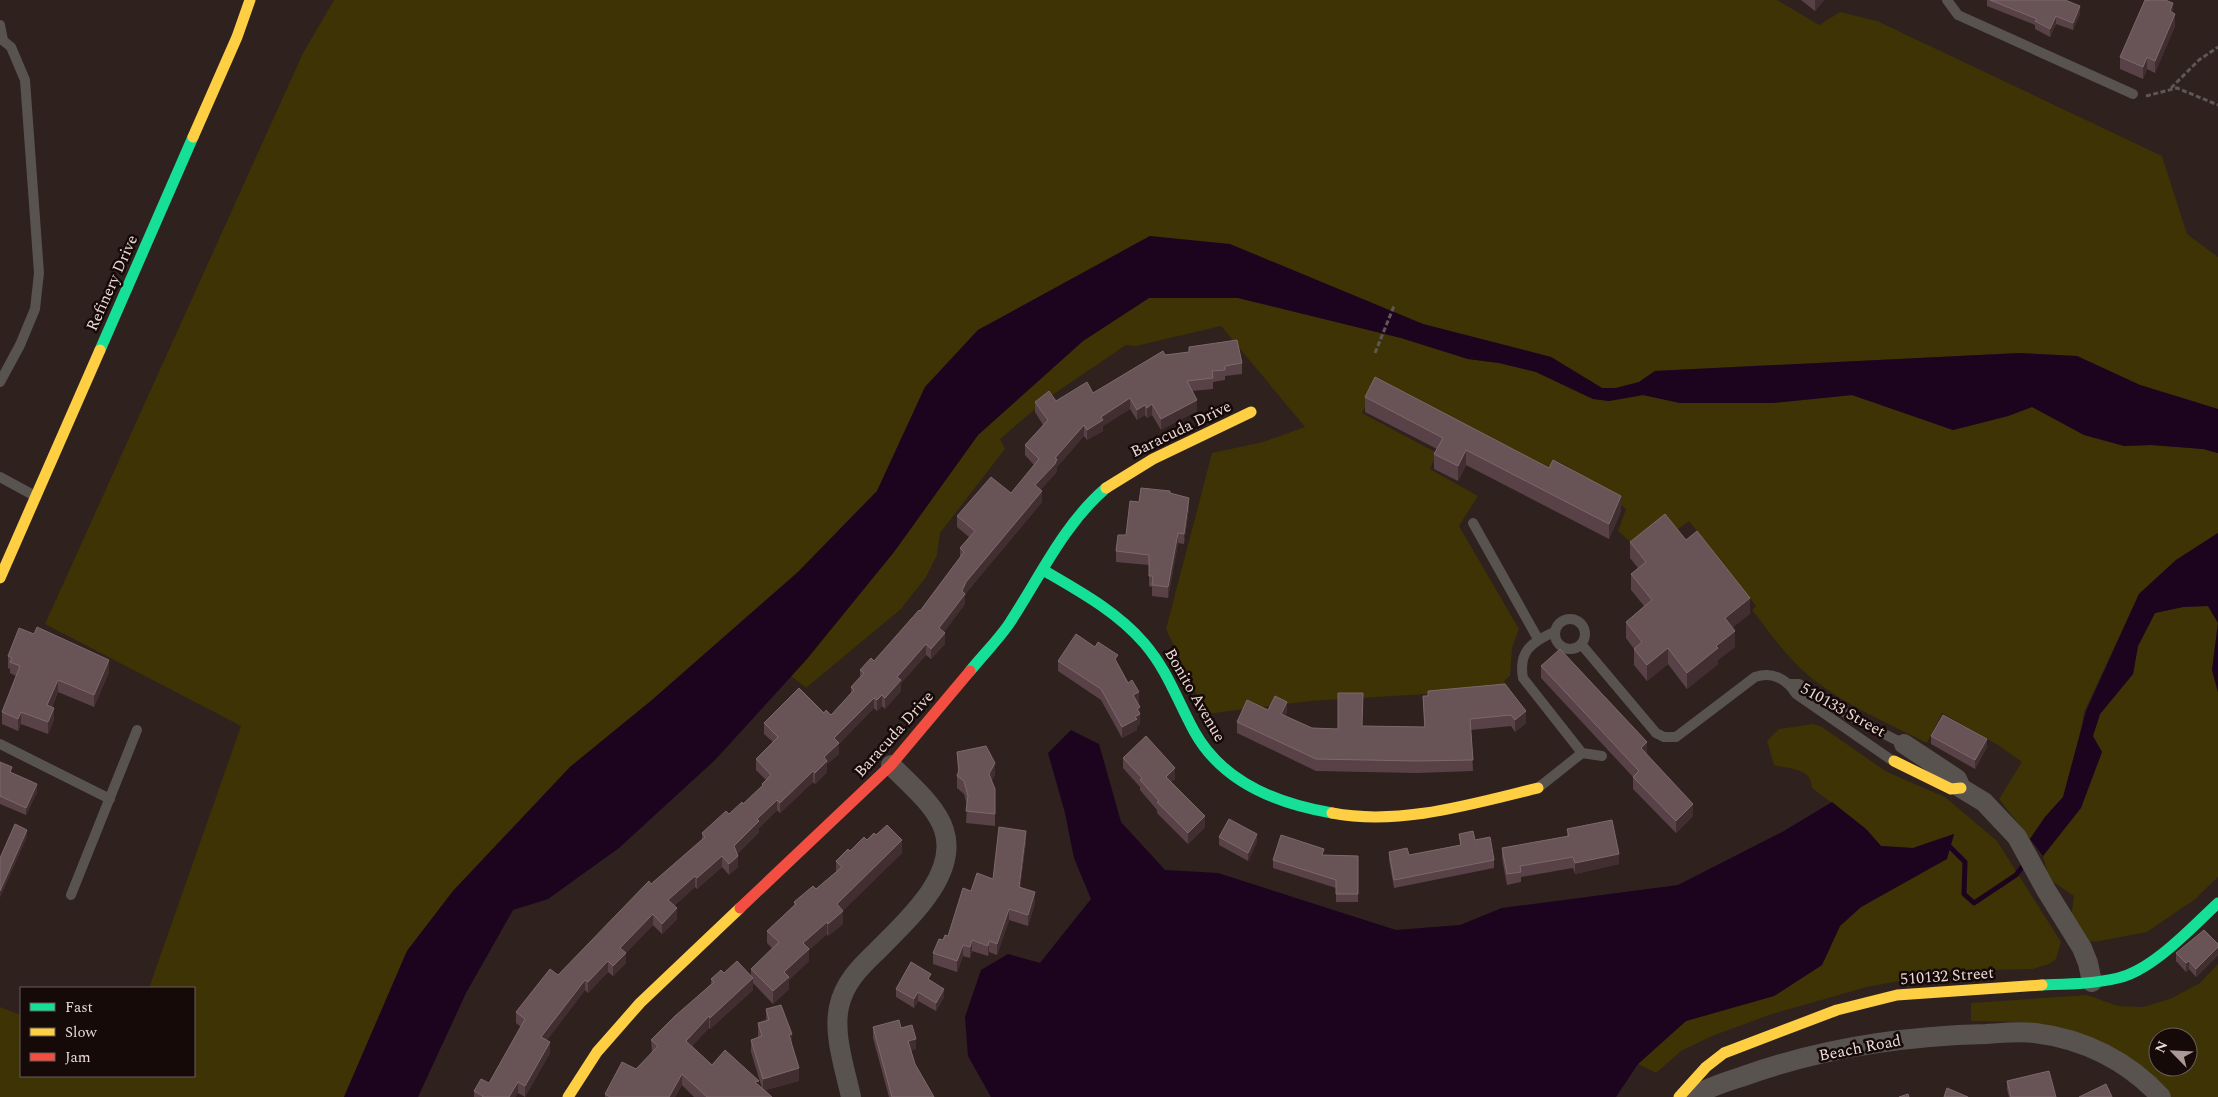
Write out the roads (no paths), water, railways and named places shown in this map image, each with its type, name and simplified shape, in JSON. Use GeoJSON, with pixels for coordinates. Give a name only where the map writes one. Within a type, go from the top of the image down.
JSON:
{"type":"FeatureCollection","features":[{"type":"Feature","properties":{"kind":"street","name":"Refinery Drive"},"geometry":{"type":"LineString","coordinates":[[0,578],[233,46],[250,0]]}},
{"type":"Feature","properties":{"kind":"street","name":"Baracuda Drive"},"geometry":{"type":"LineString","coordinates":[[568,1097],[596,1052],[640,1003],[891,765],[1008,624],[1079,514],[1106,488],[1153,459],[1251,412]]}},
{"type":"Feature","properties":{"kind":"street","name":"Bonito Avenue"},"geometry":{"type":"LineString","coordinates":[[1043,570],[1097,601],[1120,618],[1139,636],[1171,681],[1199,740],[1215,761],[1233,777],[1254,790],[1284,802],[1327,813],[1380,818],[1431,813],[1538,788]]}},
{"type":"Feature","properties":{"kind":"street","name":"510133 Street"},"geometry":{"type":"LineString","coordinates":[[1904,744],[1957,779],[1962,788],[1984,802],[2017,837],[2046,890],[2082,948],[2088,963],[2092,982]]}},
{"type":"Feature","properties":{"kind":"street","name":"510133 Street"},"geometry":{"type":"LineString","coordinates":[[1894,761],[1951,789],[1962,788]]}},
{"type":"Feature","properties":{"kind":"street"},"geometry":{"type":"LineString","coordinates":[[851,1097],[838,1026],[839,1007],[845,989],[854,974],[918,908],[938,880],[946,854],[944,830],[934,812],[891,765]]}},
{"type":"Feature","properties":{"kind":"street","name":"510132 Street"},"geometry":{"type":"LineString","coordinates":[[1679,1097],[1706,1066],[1724,1053],[1836,1010],[1897,995],[2092,982],[2120,978],[2145,966],[2181,938],[2218,903]]}},
{"type":"Feature","properties":{"kind":"street","name":"Beach Road"},"geometry":{"type":"LineString","coordinates":[[1692,1097],[1773,1065],[1819,1055],[1921,1036],[2034,1032],[2075,1041],[2101,1051],[2122,1063],[2161,1097]]}},
{"type":"Feature","properties":{"kind":"lane"},"geometry":{"type":"LineString","coordinates":[[1946,0],[1958,15],[2133,94]]}},
{"type":"Feature","properties":{"kind":"lane"},"geometry":{"type":"LineString","coordinates":[[0,25],[2,39],[10,47],[25,80],[39,274],[35,309],[20,345],[0,382]]}},
{"type":"Feature","properties":{"kind":"lane"},"geometry":{"type":"LineString","coordinates":[[0,477],[36,497]]}},
{"type":"Feature","properties":{"kind":"lane"},"geometry":{"type":"LineString","coordinates":[[1473,523],[1538,639]]}},
{"type":"Feature","properties":{"kind":"lane"},"geometry":{"type":"LineString","coordinates":[[1554,632],[1558,644],[1564,648],[1576,648],[1581,644],[1585,634],[1581,623],[1576,620],[1564,619],[1554,632],[1531,644],[1524,659],[1523,678],[1582,753],[1602,756]]}},
{"type":"Feature","properties":{"kind":"lane"},"geometry":{"type":"LineString","coordinates":[[1581,644],[1656,733],[1664,738],[1680,734],[1755,677],[1764,674],[1773,675],[1790,684]]}},
{"type":"Feature","properties":{"kind":"lane","name":"510133 Street"},"geometry":{"type":"LineString","coordinates":[[1790,684],[1799,684],[1858,720],[1904,744]]}},
{"type":"Feature","properties":{"kind":"lane","name":"510133 Street"},"geometry":{"type":"LineString","coordinates":[[1790,684],[1796,694],[1894,761]]}},
{"type":"Feature","properties":{"kind":"lane"},"geometry":{"type":"LineString","coordinates":[[71,895],[138,730]]}},
{"type":"Feature","properties":{"kind":"lane"},"geometry":{"type":"LineString","coordinates":[[0,744],[110,799]]}},
{"type":"Feature","properties":{"kind":"lane"},"geometry":{"type":"LineString","coordinates":[[1538,788],[1582,753]]}},
{"type":"Feature","properties":{"kind":"waterway"},"geometry":{"type":"LineString","coordinates":[[1950,847],[1965,862],[1964,894],[1974,903],[2016,875],[2025,863]]}}]}
